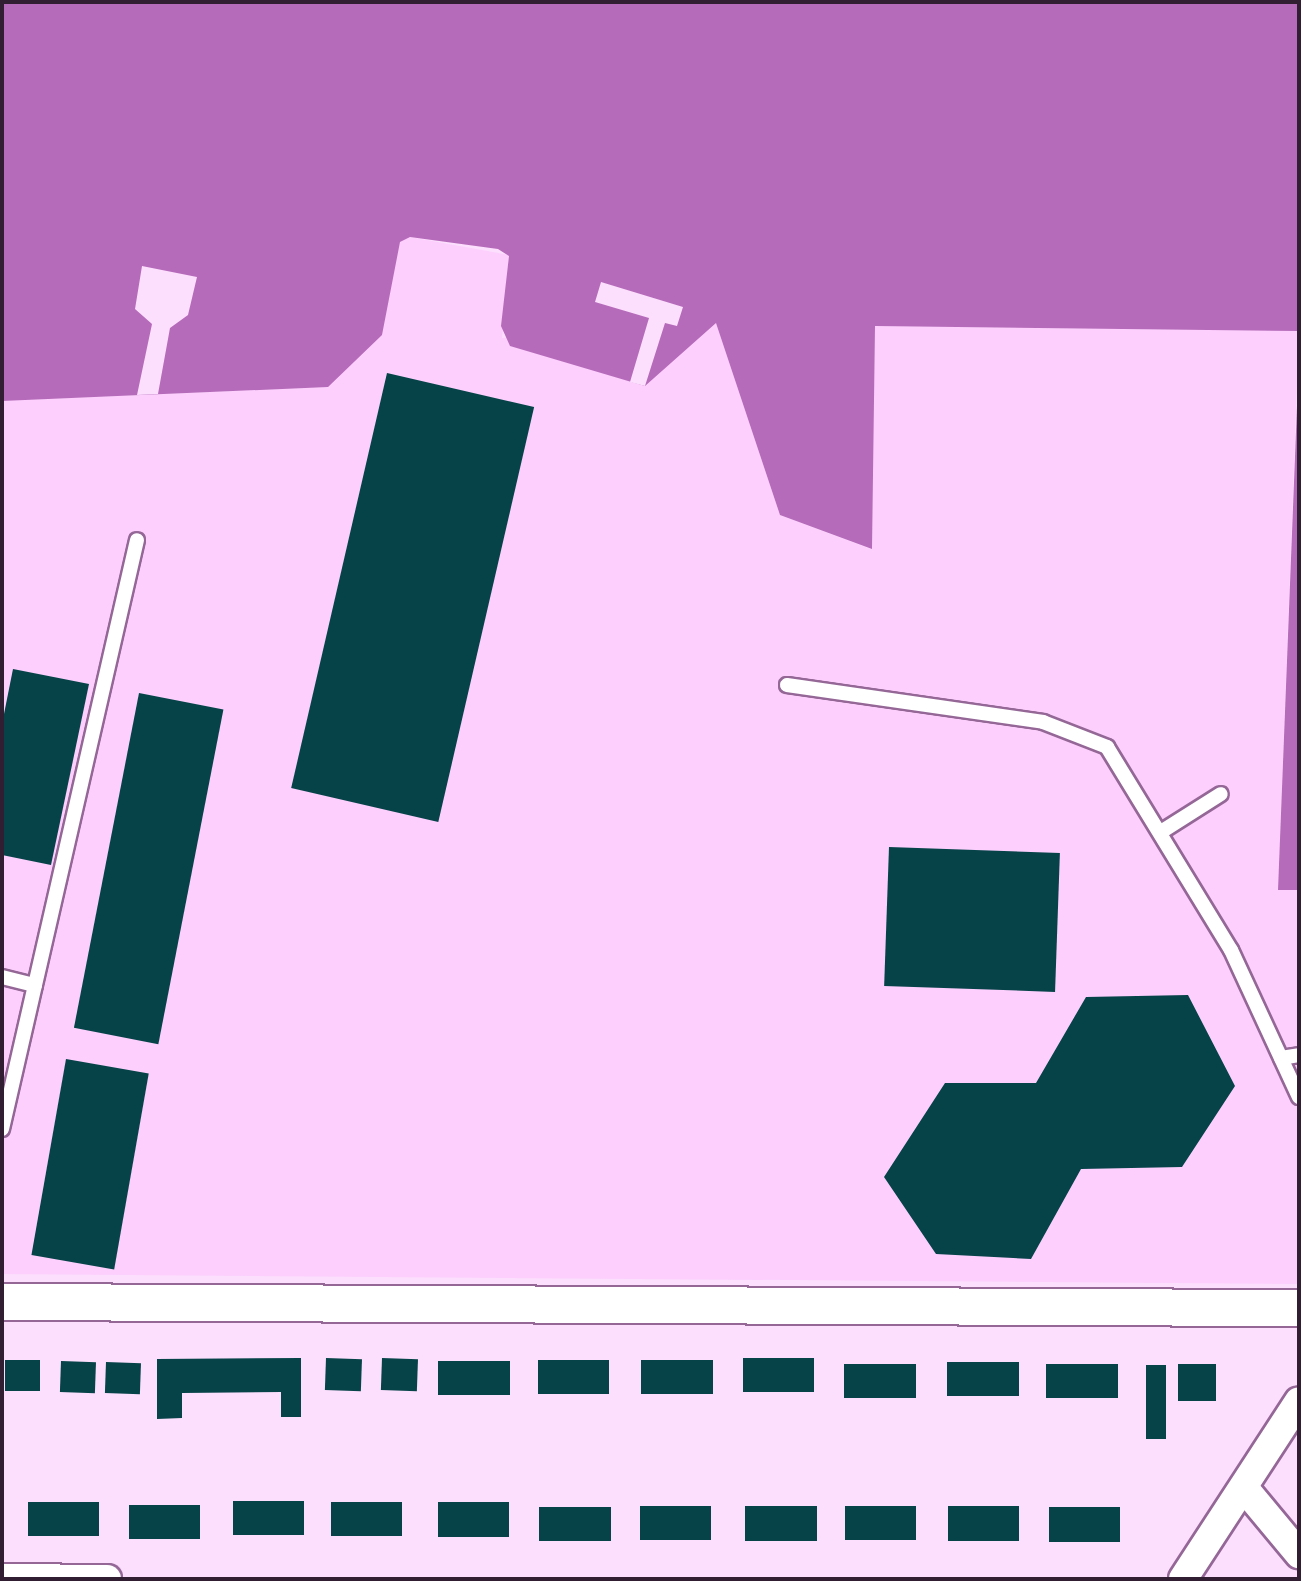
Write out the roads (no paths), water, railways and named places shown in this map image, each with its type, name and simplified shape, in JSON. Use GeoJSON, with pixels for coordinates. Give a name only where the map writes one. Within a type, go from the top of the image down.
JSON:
{"type":"FeatureCollection","features":[{"type":"Feature","properties":{"kind":"street"},"geometry":{"type":"LineString","coordinates":[[2,1302],[1299,1308]]}},
{"type":"Feature","properties":{"kind":"street"},"geometry":{"type":"LineString","coordinates":[[1183,1579],[1245,1489],[1299,1401]]}},
{"type":"Feature","properties":{"kind":"street"},"geometry":{"type":"LineString","coordinates":[[1245,1489],[1299,1554]]}},
{"type":"Feature","properties":{"kind":"street"},"geometry":{"type":"LineString","coordinates":[[2,1578],[107,1579]]}},
{"type":"Feature","properties":{"kind":"lane"},"geometry":{"type":"LineString","coordinates":[[2,1129],[137,540]]}},
{"type":"Feature","properties":{"kind":"lane"},"geometry":{"type":"LineString","coordinates":[[787,685],[1075,730],[1107,747],[1164,830],[1299,1097]]}},
{"type":"Feature","properties":{"kind":"lane"},"geometry":{"type":"LineString","coordinates":[[1164,830],[1221,794]]}},
{"type":"Feature","properties":{"kind":"lane"},"geometry":{"type":"LineString","coordinates":[[2,977],[35,985]]}},
{"type":"Feature","properties":{"kind":"lane"},"geometry":{"type":"LineString","coordinates":[[1281,1058],[1299,1055]]}}]}
